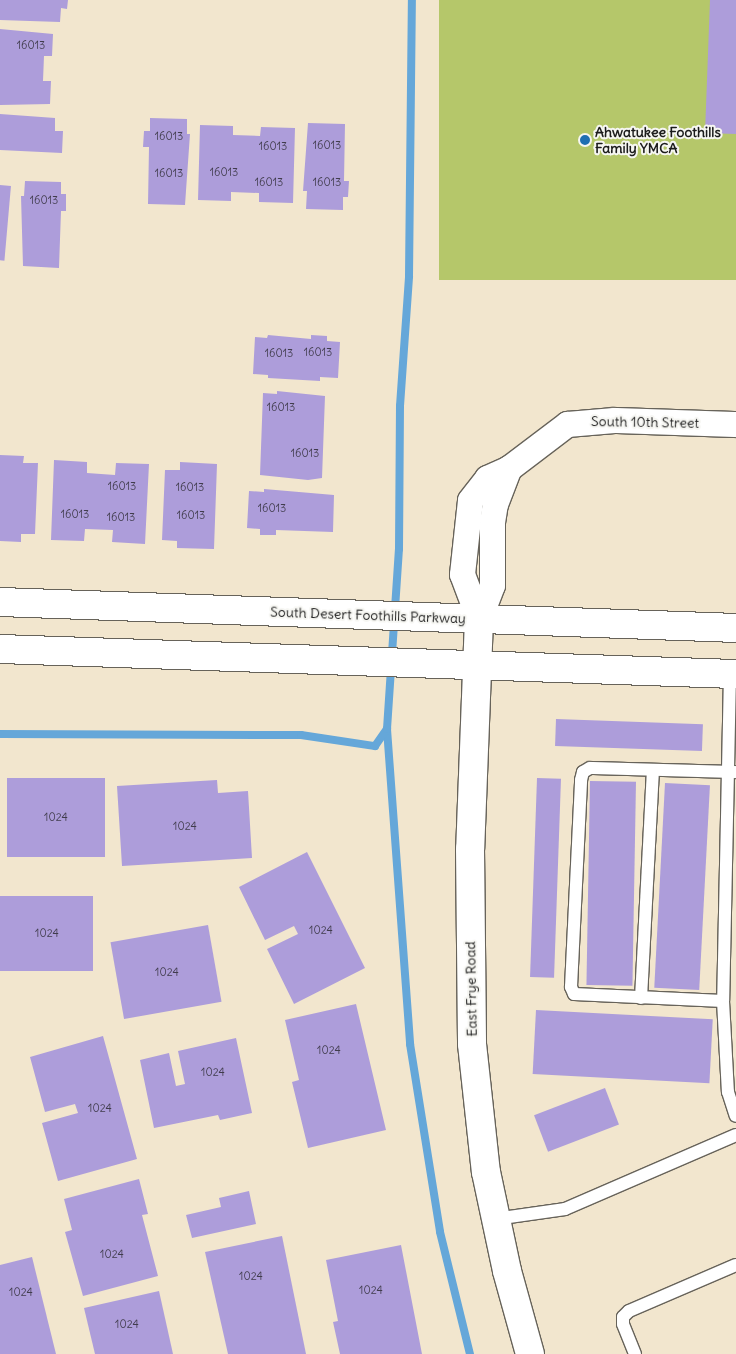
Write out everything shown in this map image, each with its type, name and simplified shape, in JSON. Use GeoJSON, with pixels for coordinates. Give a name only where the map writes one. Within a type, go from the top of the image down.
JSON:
{"type":"FeatureCollection","features":[{"type":"Feature","properties":{"kind":"street","name":"South 10th Street"},"geometry":{"type":"LineString","coordinates":[[509,468],[567,424],[585,420],[736,424]]}},
{"type":"Feature","properties":{"kind":"street","name":"East Frye Road"},"geometry":{"type":"LineString","coordinates":[[509,468],[492,522],[492,585],[479,619],[470,849],[472,1044],[486,1172],[495,1219],[530,1354]]}},
{"type":"Feature","properties":{"kind":"street","name":"East Frye Road"},"geometry":{"type":"LineString","coordinates":[[479,619],[462,574],[466,523],[470,500],[487,478],[509,468]]}},
{"type":"Feature","properties":{"kind":"street"},"geometry":{"type":"LineString","coordinates":[[466,523],[492,522]]}},
{"type":"Feature","properties":{"kind":"street","name":"South Desert Foothills Parkway"},"geometry":{"type":"LineString","coordinates":[[0,602],[736,628]]}},
{"type":"Feature","properties":{"kind":"street"},"geometry":{"type":"LineString","coordinates":[[0,649],[733,674]]}},
{"type":"Feature","properties":{"kind":"lane"},"geometry":{"type":"LineString","coordinates":[[733,674],[733,772],[722,1001],[728,1092],[736,1116]]}},
{"type":"Feature","properties":{"kind":"lane"},"geometry":{"type":"LineString","coordinates":[[722,1001],[580,996],[574,994],[571,987],[581,780],[583,772],[590,768],[733,772]]}},
{"type":"Feature","properties":{"kind":"lane"},"geometry":{"type":"LineString","coordinates":[[641,998],[653,770]]}},
{"type":"Feature","properties":{"kind":"lane"},"geometry":{"type":"LineString","coordinates":[[495,1219],[565,1209],[736,1135]]}},
{"type":"Feature","properties":{"kind":"lane"},"geometry":{"type":"LineString","coordinates":[[635,1354],[623,1324],[623,1317],[629,1311],[736,1266]]}},
{"type":"Feature","properties":{"kind":"green space","name":"Ahwatukee Foothills Family YMCA"},"geometry":{"type":"Polygon","coordinates":[[[439,0],[736,0],[736,280],[439,280],[439,0]]]}},
{"type":"Feature","properties":{"kind":"building"},"geometry":{"type":"Polygon","coordinates":[[[0,0],[68,0],[67,9],[61,8],[60,22],[0,20],[0,0]]]}},
{"type":"Feature","properties":{"kind":"building"},"geometry":{"type":"Polygon","coordinates":[[[710,0],[736,0],[736,134],[705,133],[710,0]]]}},
{"type":"Feature","properties":{"kind":"building"},"geometry":{"type":"Polygon","coordinates":[[[0,29],[53,34],[52,56],[44,56],[43,81],[51,81],[50,104],[0,105],[0,29]]]}},
{"type":"Feature","properties":{"kind":"building"},"geometry":{"type":"Polygon","coordinates":[[[0,114],[55,118],[55,131],[63,131],[62,153],[0,150],[0,114]]]}},
{"type":"Feature","properties":{"kind":"building"},"geometry":{"type":"Polygon","coordinates":[[[150,118],[187,119],[187,134],[190,134],[185,205],[148,204],[149,147],[143,147],[144,131],[150,131],[150,118]]]}},
{"type":"Feature","properties":{"kind":"building"},"geometry":{"type":"Polygon","coordinates":[[[308,123],[345,124],[344,181],[349,181],[348,197],[343,197],[343,210],[306,209],[307,191],[303,191],[308,123]]]}},
{"type":"Feature","properties":{"kind":"building"},"geometry":{"type":"Polygon","coordinates":[[[200,125],[233,126],[233,135],[260,136],[261,127],[295,128],[293,203],[259,202],[259,193],[231,192],[231,201],[198,200],[200,125]]]}},
{"type":"Feature","properties":{"kind":"building"},"geometry":{"type":"Polygon","coordinates":[[[25,181],[61,182],[61,194],[66,194],[66,211],[61,211],[59,268],[23,266],[21,196],[24,196],[25,181]]]}},
{"type":"Feature","properties":{"kind":"building"},"geometry":{"type":"Polygon","coordinates":[[[0,185],[11,186],[4,261],[0,260],[0,185]]]}},
{"type":"Feature","properties":{"kind":"building"},"geometry":{"type":"Polygon","coordinates":[[[268,335],[311,339],[311,335],[327,336],[327,341],[340,342],[338,378],[320,377],[320,381],[268,378],[268,375],[253,374],[255,337],[267,338],[268,335]]]}},
{"type":"Feature","properties":{"kind":"building"},"geometry":{"type":"Polygon","coordinates":[[[277,391],[325,396],[322,478],[308,480],[260,475],[263,393],[277,394],[277,391]]]}},
{"type":"Feature","properties":{"kind":"building"},"geometry":{"type":"Polygon","coordinates":[[[0,455],[24,456],[23,463],[38,463],[35,534],[21,534],[21,542],[0,541],[0,455]]]}},
{"type":"Feature","properties":{"kind":"building"},"geometry":{"type":"Polygon","coordinates":[[[54,460],[87,462],[87,473],[115,475],[116,463],[149,464],[145,544],[112,542],[113,530],[85,529],[84,541],[51,540],[54,460]]]}},
{"type":"Feature","properties":{"kind":"building"},"geometry":{"type":"Polygon","coordinates":[[[180,462],[217,464],[214,549],[177,548],[177,541],[162,540],[165,470],[180,470],[180,462]]]}},
{"type":"Feature","properties":{"kind":"building"},"geometry":{"type":"Polygon","coordinates":[[[264,489],[334,495],[333,532],[276,530],[276,535],[260,535],[260,529],[247,528],[249,491],[264,492],[264,489]]]}},
{"type":"Feature","properties":{"kind":"building"},"geometry":{"type":"Polygon","coordinates":[[[556,719],[703,724],[702,751],[555,746],[556,719]]]}},
{"type":"Feature","properties":{"kind":"building"},"geometry":{"type":"Polygon","coordinates":[[[7,778],[105,778],[105,857],[7,857],[7,778]]]}},
{"type":"Feature","properties":{"kind":"building"},"geometry":{"type":"Polygon","coordinates":[[[537,778],[561,779],[554,978],[530,977],[537,778]]]}},
{"type":"Feature","properties":{"kind":"building"},"geometry":{"type":"Polygon","coordinates":[[[217,780],[218,793],[248,791],[252,858],[122,866],[117,786],[217,780]]]}},
{"type":"Feature","properties":{"kind":"building"},"geometry":{"type":"Polygon","coordinates":[[[590,781],[636,782],[632,986],[586,985],[590,781]]]}},
{"type":"Feature","properties":{"kind":"building"},"geometry":{"type":"Polygon","coordinates":[[[665,783],[710,785],[699,990],[654,988],[665,783]]]}},
{"type":"Feature","properties":{"kind":"building"},"geometry":{"type":"Polygon","coordinates":[[[307,852],[365,968],[294,1004],[267,949],[298,934],[294,926],[265,940],[239,887],[307,852]]]}},
{"type":"Feature","properties":{"kind":"building"},"geometry":{"type":"Polygon","coordinates":[[[0,896],[93,896],[93,971],[0,971],[0,896]]]}},
{"type":"Feature","properties":{"kind":"building"},"geometry":{"type":"Polygon","coordinates":[[[208,925],[222,1002],[124,1019],[111,942],[208,925]]]}},
{"type":"Feature","properties":{"kind":"building"},"geometry":{"type":"Polygon","coordinates":[[[356,1004],[386,1130],[308,1148],[292,1082],[299,1080],[285,1020],[356,1004]]]}},
{"type":"Feature","properties":{"kind":"building"},"geometry":{"type":"Polygon","coordinates":[[[536,1010],[713,1019],[709,1083],[533,1074],[536,1010]]]}},
{"type":"Feature","properties":{"kind":"building"},"geometry":{"type":"Polygon","coordinates":[[[103,1036],[137,1159],[58,1181],[42,1123],[78,1113],[75,1104],[45,1112],[30,1057],[103,1036]]]}},
{"type":"Feature","properties":{"kind":"building"},"geometry":{"type":"Polygon","coordinates":[[[236,1038],[252,1113],[220,1120],[218,1115],[154,1128],[140,1060],[169,1053],[176,1086],[185,1084],[178,1051],[236,1038]]]}},
{"type":"Feature","properties":{"kind":"building"},"geometry":{"type":"Polygon","coordinates":[[[605,1088],[619,1124],[548,1152],[534,1115],[605,1088]]]}},
{"type":"Feature","properties":{"kind":"building"},"geometry":{"type":"Polygon","coordinates":[[[139,1179],[148,1214],[142,1215],[158,1276],[83,1296],[65,1232],[72,1230],[64,1199],[139,1179]]]}},
{"type":"Feature","properties":{"kind":"building"},"geometry":{"type":"Polygon","coordinates":[[[249,1191],[256,1224],[192,1238],[186,1215],[221,1207],[219,1198],[249,1191]]]}},
{"type":"Feature","properties":{"kind":"building"},"geometry":{"type":"Polygon","coordinates":[[[282,1236],[306,1354],[228,1354],[205,1252],[282,1236]]]}},
{"type":"Feature","properties":{"kind":"building"},"geometry":{"type":"Polygon","coordinates":[[[401,1245],[422,1354],[340,1354],[333,1322],[338,1321],[326,1260],[401,1245]]]}},
{"type":"Feature","properties":{"kind":"building"},"geometry":{"type":"Polygon","coordinates":[[[32,1257],[56,1354],[0,1354],[0,1265],[32,1257]]]}},
{"type":"Feature","properties":{"kind":"building"},"geometry":{"type":"Polygon","coordinates":[[[159,1291],[173,1354],[95,1354],[84,1308],[159,1291]]]}},
{"type":"Feature","properties":{"kind":"waterway"},"geometry":{"type":"LineString","coordinates":[[0,734],[301,735],[375,746],[387,729],[399,549],[400,406],[409,276],[412,0]]}},
{"type":"Feature","properties":{"kind":"waterway"},"geometry":{"type":"LineString","coordinates":[[387,729],[410,1044],[440,1232],[470,1354]]}},
{"type":"Feature","properties":{"kind":"place","name":"Ahwatukee Foothills Family YMCA"},"geometry":{"type":"Point","coordinates":[585,140]}}]}
